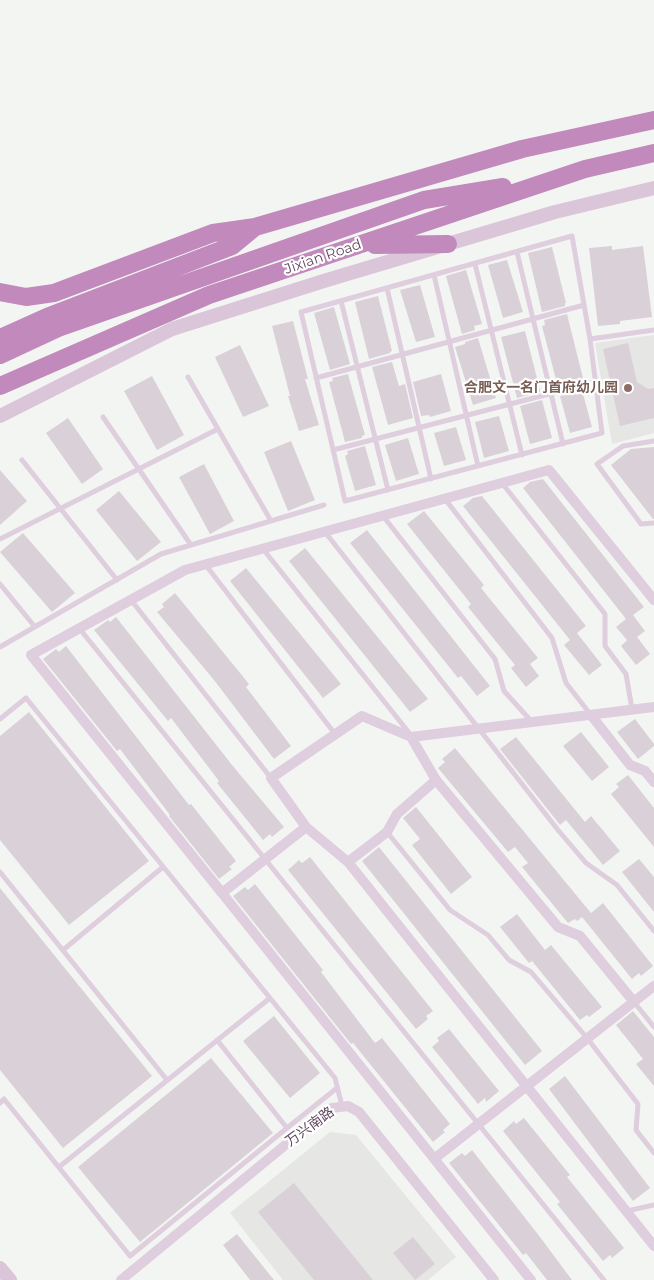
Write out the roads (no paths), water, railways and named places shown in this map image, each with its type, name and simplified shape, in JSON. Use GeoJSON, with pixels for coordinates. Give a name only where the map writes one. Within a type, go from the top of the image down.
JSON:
{"type":"FeatureCollection","features":[{"type":"Feature","properties":{"kind":"highway"},"geometry":{"type":"LineString","coordinates":[[0,292],[26,297],[54,293],[213,233],[255,227],[522,149],[654,120]]}},
{"type":"Feature","properties":{"kind":"highway","name":"Jixian Road"},"geometry":{"type":"LineString","coordinates":[[0,386],[209,295],[585,169],[654,153]]}},
{"type":"Feature","properties":{"kind":"highway"},"geometry":{"type":"LineString","coordinates":[[0,338],[424,200],[556,179]]}},
{"type":"Feature","properties":{"kind":"highway"},"geometry":{"type":"LineString","coordinates":[[0,356],[53,322],[232,246],[255,227]]}},
{"type":"Feature","properties":{"kind":"highway"},"geometry":{"type":"LineString","coordinates":[[357,246],[448,244]]}},
{"type":"Feature","properties":{"kind":"street"},"geometry":{"type":"LineString","coordinates":[[0,416],[172,329],[326,280],[554,212],[654,188]]}},
{"type":"Feature","properties":{"kind":"street"},"geometry":{"type":"LineString","coordinates":[[531,1280],[31,655],[185,570],[549,470],[654,600]]}},
{"type":"Feature","properties":{"kind":"street"},"geometry":{"type":"LineString","coordinates":[[654,707],[412,737],[362,716],[271,778],[306,828],[348,862],[654,1246]]}},
{"type":"Feature","properties":{"kind":"street"},"geometry":{"type":"LineString","coordinates":[[591,715],[630,765],[645,771],[654,782]]}},
{"type":"Feature","properties":{"kind":"street"},"geometry":{"type":"LineString","coordinates":[[412,737],[436,780],[558,927],[580,936],[634,1002]]}},
{"type":"Feature","properties":{"kind":"street"},"geometry":{"type":"LineString","coordinates":[[348,862],[387,832],[397,814],[436,780]]}},
{"type":"Feature","properties":{"kind":"street"},"geometry":{"type":"LineString","coordinates":[[222,893],[306,828]]}},
{"type":"Feature","properties":{"kind":"street"},"geometry":{"type":"LineString","coordinates":[[434,1159],[654,986]]}},
{"type":"Feature","properties":{"kind":"street","name":"万兴南路"},"geometry":{"type":"LineString","coordinates":[[121,1280],[323,1114],[332,1108],[342,1106],[348,1106],[358,1112],[494,1280]]}},
{"type":"Feature","properties":{"kind":"street"},"geometry":{"type":"LineString","coordinates":[[0,1268],[10,1280]]}},
{"type":"Feature","properties":{"kind":"lane"},"geometry":{"type":"LineString","coordinates":[[572,236],[590,339],[602,434],[345,501],[301,312],[475,264],[572,236]]}},
{"type":"Feature","properties":{"kind":"lane"},"geometry":{"type":"LineString","coordinates":[[517,252],[563,444]]}},
{"type":"Feature","properties":{"kind":"lane"},"geometry":{"type":"LineString","coordinates":[[475,264],[522,455]]}},
{"type":"Feature","properties":{"kind":"lane"},"geometry":{"type":"LineString","coordinates":[[434,275],[478,466]]}},
{"type":"Feature","properties":{"kind":"lane"},"geometry":{"type":"LineString","coordinates":[[387,288],[431,478]]}},
{"type":"Feature","properties":{"kind":"lane"},"geometry":{"type":"LineString","coordinates":[[341,301],[388,490]]}},
{"type":"Feature","properties":{"kind":"lane"},"geometry":{"type":"LineString","coordinates":[[316,378],[584,305]]}},
{"type":"Feature","properties":{"kind":"lane"},"geometry":{"type":"LineString","coordinates":[[590,339],[654,330]]}},
{"type":"Feature","properties":{"kind":"lane"},"geometry":{"type":"LineString","coordinates":[[188,377],[271,521]]}},
{"type":"Feature","properties":{"kind":"lane"},"geometry":{"type":"LineString","coordinates":[[333,450],[595,382]]}},
{"type":"Feature","properties":{"kind":"lane"},"geometry":{"type":"LineString","coordinates":[[103,417],[191,545]]}},
{"type":"Feature","properties":{"kind":"lane"},"geometry":{"type":"LineString","coordinates":[[0,539],[218,428]]}},
{"type":"Feature","properties":{"kind":"lane"},"geometry":{"type":"LineString","coordinates":[[654,441],[623,446],[597,464],[641,524],[654,523]]}},
{"type":"Feature","properties":{"kind":"lane"},"geometry":{"type":"LineString","coordinates":[[22,460],[117,580]]}},
{"type":"Feature","properties":{"kind":"lane"},"geometry":{"type":"LineString","coordinates":[[502,483],[605,614],[605,646],[626,674],[632,710]]}},
{"type":"Feature","properties":{"kind":"lane"},"geometry":{"type":"LineString","coordinates":[[445,499],[552,638],[566,683],[591,715]]}},
{"type":"Feature","properties":{"kind":"lane"},"geometry":{"type":"LineString","coordinates":[[0,648],[161,554],[324,505]]}},
{"type":"Feature","properties":{"kind":"lane"},"geometry":{"type":"LineString","coordinates":[[382,516],[495,659],[504,691],[532,722]]}},
{"type":"Feature","properties":{"kind":"lane"},"geometry":{"type":"LineString","coordinates":[[325,532],[586,863],[617,885],[654,932]]}},
{"type":"Feature","properties":{"kind":"lane"},"geometry":{"type":"LineString","coordinates":[[264,549],[412,737]]}},
{"type":"Feature","properties":{"kind":"lane"},"geometry":{"type":"LineString","coordinates":[[205,564],[335,734]]}},
{"type":"Feature","properties":{"kind":"lane"},"geometry":{"type":"LineString","coordinates":[[0,584],[35,627]]}},
{"type":"Feature","properties":{"kind":"lane"},"geometry":{"type":"LineString","coordinates":[[131,600],[271,778]]}},
{"type":"Feature","properties":{"kind":"lane"},"geometry":{"type":"LineString","coordinates":[[79,628],[604,1280]]}},
{"type":"Feature","properties":{"kind":"lane"},"geometry":{"type":"LineString","coordinates":[[0,719],[26,698],[335,1078],[342,1106]]}},
{"type":"Feature","properties":{"kind":"lane"},"geometry":{"type":"LineString","coordinates":[[387,832],[450,910],[488,935],[509,960],[531,972],[587,1038],[638,1104],[636,1130],[654,1153]]}},
{"type":"Feature","properties":{"kind":"lane"},"geometry":{"type":"LineString","coordinates":[[63,950],[163,867]]}},
{"type":"Feature","properties":{"kind":"lane"},"geometry":{"type":"LineString","coordinates":[[0,872],[167,1080]]}},
{"type":"Feature","properties":{"kind":"lane"},"geometry":{"type":"LineString","coordinates":[[59,1167],[270,998]]}},
{"type":"Feature","properties":{"kind":"lane"},"geometry":{"type":"LineString","coordinates":[[634,1002],[654,1027]]}},
{"type":"Feature","properties":{"kind":"lane"},"geometry":{"type":"LineString","coordinates":[[217,1040],[287,1128]]}},
{"type":"Feature","properties":{"kind":"lane"},"geometry":{"type":"LineString","coordinates":[[0,1094],[2,1101],[59,1167],[130,1256],[337,1088]]}},
{"type":"Feature","properties":{"kind":"lane"},"geometry":{"type":"LineString","coordinates":[[626,1212],[654,1205]]}},
{"type":"Feature","properties":{"kind":"place","name":"合肥文一名门首府幼儿园"},"geometry":{"type":"Point","coordinates":[628,388]}}]}
